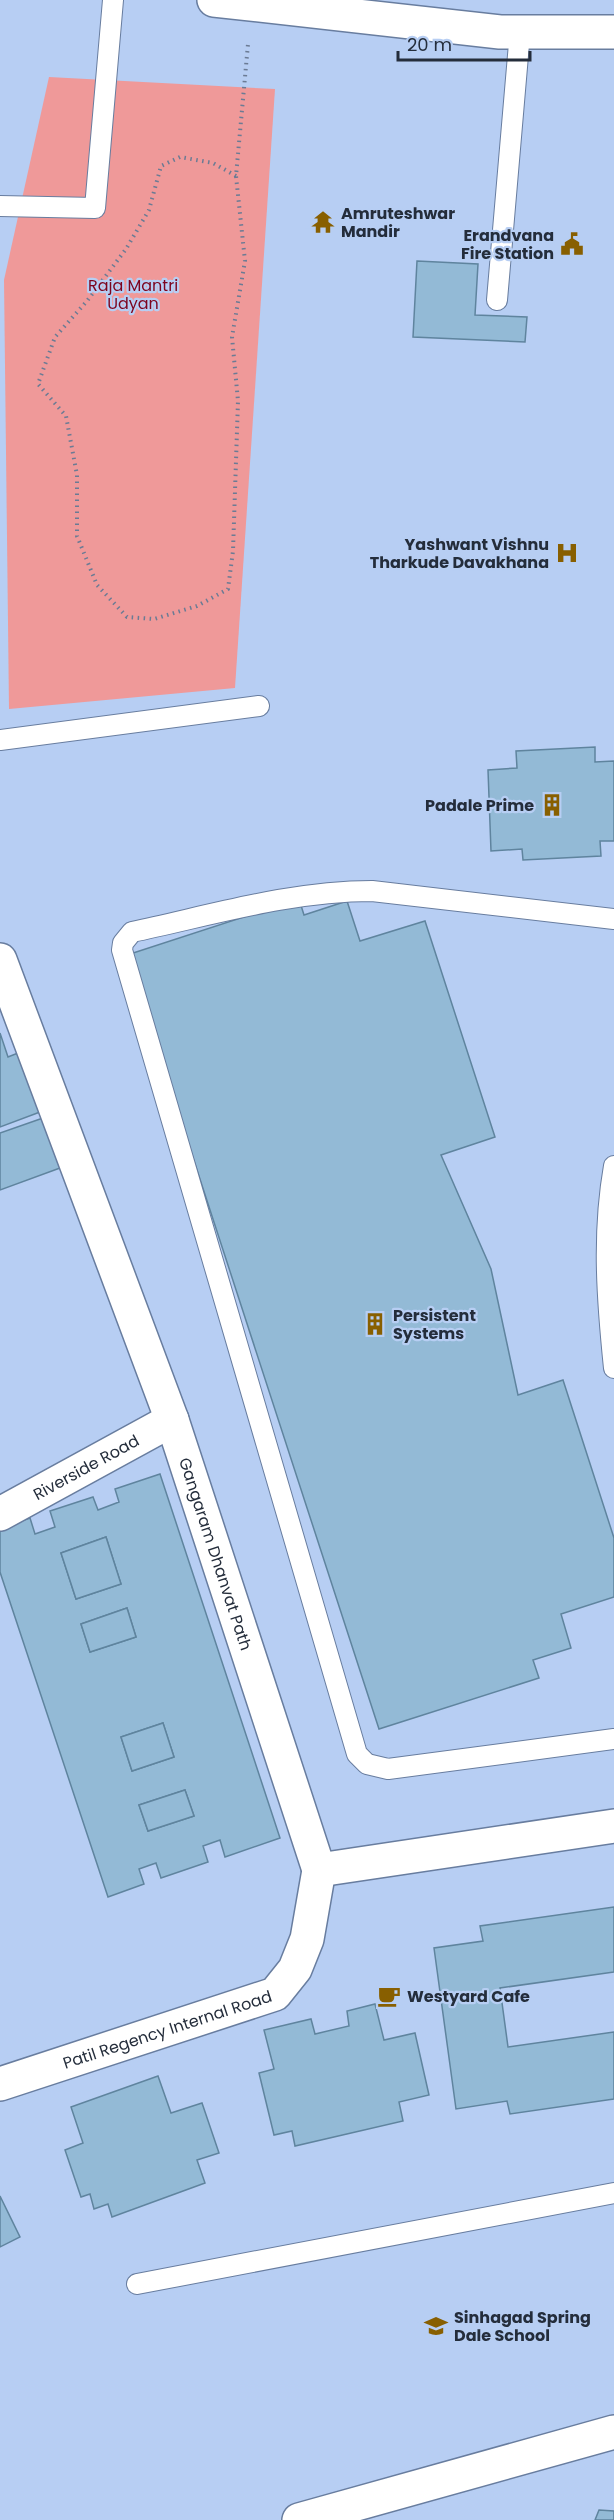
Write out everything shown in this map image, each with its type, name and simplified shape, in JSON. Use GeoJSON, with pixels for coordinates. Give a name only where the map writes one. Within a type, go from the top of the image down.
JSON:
{"type":"FeatureCollection","features":[{"type":"Feature","properties":{"kind":"street"},"geometry":{"type":"LineString","coordinates":[[214,0],[500,32],[614,32]]}},
{"type":"Feature","properties":{"kind":"street","name":"Gangaram Dhanvat Path"},"geometry":{"type":"LineString","coordinates":[[0,960],[172,1420],[319,1870]]}},
{"type":"Feature","properties":{"kind":"street","name":"Riverside Road"},"geometry":{"type":"LineString","coordinates":[[0,1514],[172,1420]]}},
{"type":"Feature","properties":{"kind":"street"},"geometry":{"type":"LineString","coordinates":[[319,1870],[614,1827]]}},
{"type":"Feature","properties":{"kind":"street","name":"Patil Regency Internal Road"},"geometry":{"type":"LineString","coordinates":[[0,2084],[275,1994],[295,1969],[307,1938],[319,1870]]}},
{"type":"Feature","properties":{"kind":"street"},"geometry":{"type":"LineString","coordinates":[[299,2520],[614,2433]]}},
{"type":"Feature","properties":{"kind":"lane"},"geometry":{"type":"LineString","coordinates":[[0,206],[94,208],[113,0]]}},
{"type":"Feature","properties":{"kind":"lane"},"geometry":{"type":"LineString","coordinates":[[497,300],[520,32]]}},
{"type":"Feature","properties":{"kind":"lane"},"geometry":{"type":"LineString","coordinates":[[0,740],[259,706]]}},
{"type":"Feature","properties":{"kind":"lane"},"geometry":{"type":"LineString","coordinates":[[614,919],[372,891],[342,891],[305,894],[132,932],[123,943],[122,950],[357,1754],[367,1764],[388,1769],[614,1739]]}},
{"type":"Feature","properties":{"kind":"lane"},"geometry":{"type":"LineString","coordinates":[[614,1166],[607,1226],[606,1285],[614,1368]]}},
{"type":"Feature","properties":{"kind":"lane"},"geometry":{"type":"LineString","coordinates":[[137,2284],[614,2193]]}},
{"type":"Feature","properties":{"kind":"path"},"geometry":{"type":"LineString","coordinates":[[236,176],[213,164],[180,157],[161,166],[149,210],[126,249],[87,301],[55,337],[38,384],[66,416],[77,475],[77,536],[97,585],[127,616],[154,619],[196,606],[228,589],[233,551],[238,401],[232,337],[245,261],[236,176],[252,5]]}},
{"type":"Feature","properties":{"kind":"green space","name":"Raja Mantri Udyan"},"geometry":{"type":"Polygon","coordinates":[[[49,77],[275,89],[235,688],[9,709],[4,280],[49,77]]]}},
{"type":"Feature","properties":{"kind":"building"},"geometry":{"type":"Polygon","coordinates":[[[417,261],[478,264],[475,315],[527,317],[525,342],[413,337],[417,261]]]}},
{"type":"Feature","properties":{"kind":"building","name":"Padale Prime"},"geometry":{"type":"Polygon","coordinates":[[[595,747],[595,762],[614,761],[614,841],[600,841],[601,856],[523,860],[522,849],[491,851],[488,770],[517,768],[516,751],[595,747]]]}},
{"type":"Feature","properties":{"kind":"building","name":"Persistent Systems"},"geometry":{"type":"Polygon","coordinates":[[[299,899],[304,915],[347,901],[360,941],[425,921],[495,1137],[441,1155],[491,1269],[518,1395],[563,1380],[614,1538],[614,1597],[561,1614],[571,1648],[533,1660],[539,1678],[379,1729],[127,955],[299,899]]]}},
{"type":"Feature","properties":{"kind":"building"},"geometry":{"type":"Polygon","coordinates":[[[0,1033],[8,1057],[18,1053],[40,1112],[0,1127],[0,1033]]]}},
{"type":"Feature","properties":{"kind":"building"},"geometry":{"type":"Polygon","coordinates":[[[43,1118],[60,1168],[0,1190],[0,1133],[43,1118]]]}},
{"type":"Feature","properties":{"kind":"building"},"geometry":{"type":"Polygon","coordinates":[[[160,1474],[280,1838],[225,1857],[220,1840],[203,1846],[208,1862],[161,1878],[156,1863],[139,1869],[144,1884],[108,1897],[0,1572],[0,1528],[30,1518],[35,1534],[55,1527],[50,1511],[93,1497],[98,1510],[119,1502],[115,1489],[160,1474]],[[106,1537],[61,1553],[76,1599],[121,1584],[106,1537]],[[127,1608],[81,1624],[90,1652],[136,1637],[127,1608]],[[163,1723],[121,1737],[132,1771],[174,1757],[163,1723]],[[185,1790],[139,1805],[148,1831],[194,1816],[185,1790]]]}},
{"type":"Feature","properties":{"kind":"building"},"geometry":{"type":"Polygon","coordinates":[[[106,1537],[121,1584],[76,1599],[61,1553],[106,1537]]]}},
{"type":"Feature","properties":{"kind":"building"},"geometry":{"type":"Polygon","coordinates":[[[127,1608],[136,1637],[90,1652],[81,1624],[127,1608]]]}},
{"type":"Feature","properties":{"kind":"building"},"geometry":{"type":"Polygon","coordinates":[[[163,1723],[174,1757],[132,1771],[121,1737],[163,1723]]]}},
{"type":"Feature","properties":{"kind":"building"},"geometry":{"type":"Polygon","coordinates":[[[185,1790],[194,1816],[148,1831],[139,1805],[185,1790]]]}},
{"type":"Feature","properties":{"kind":"building"},"geometry":{"type":"Polygon","coordinates":[[[614,1907],[614,1972],[500,1988],[508,2047],[614,2032],[614,2099],[510,2114],[507,2101],[456,2109],[434,1948],[483,1941],[480,1926],[614,1907]]]}},
{"type":"Feature","properties":{"kind":"building"},"geometry":{"type":"Polygon","coordinates":[[[375,2004],[384,2040],[415,2033],[429,2095],[399,2102],[403,2121],[295,2146],[292,2131],[274,2135],[259,2073],[274,2069],[264,2030],[311,2019],[315,2034],[349,2026],[347,2011],[375,2004]]]}},
{"type":"Feature","properties":{"kind":"building"},"geometry":{"type":"Polygon","coordinates":[[[158,2076],[171,2113],[202,2103],[219,2153],[197,2160],[205,2183],[112,2217],[108,2204],[94,2209],[90,2194],[81,2197],[65,2150],[83,2143],[71,2107],[158,2076]]]}},
{"type":"Feature","properties":{"kind":"building"},"geometry":{"type":"Polygon","coordinates":[[[0,2196],[20,2237],[0,2247],[0,2196]]]}},
{"type":"Feature","properties":{"kind":"building"},"geometry":{"type":"Polygon","coordinates":[[[599,2510],[614,2511],[614,2520],[595,2520],[599,2510]]]}},
{"type":"Feature","properties":{"kind":"place","name":"Amruteshwar Mandir"},"geometry":{"type":"Point","coordinates":[323,222]}},
{"type":"Feature","properties":{"kind":"place","name":"Erandvana Fire Station"},"geometry":{"type":"Point","coordinates":[572,244]}},
{"type":"Feature","properties":{"kind":"place","name":"Yashwant Vishnu Tharkude Davakhana"},"geometry":{"type":"Point","coordinates":[567,553]}},
{"type":"Feature","properties":{"kind":"place","name":"Padale Prime"},"geometry":{"type":"Point","coordinates":[552,805]}},
{"type":"Feature","properties":{"kind":"place","name":"Persistent Systems"},"geometry":{"type":"Point","coordinates":[375,1324]}},
{"type":"Feature","properties":{"kind":"place","name":"Westyard Cafe"},"geometry":{"type":"Point","coordinates":[389,1996]}},
{"type":"Feature","properties":{"kind":"place","name":"Sinhagad Spring Dale School"},"geometry":{"type":"Point","coordinates":[436,2326]}}]}
